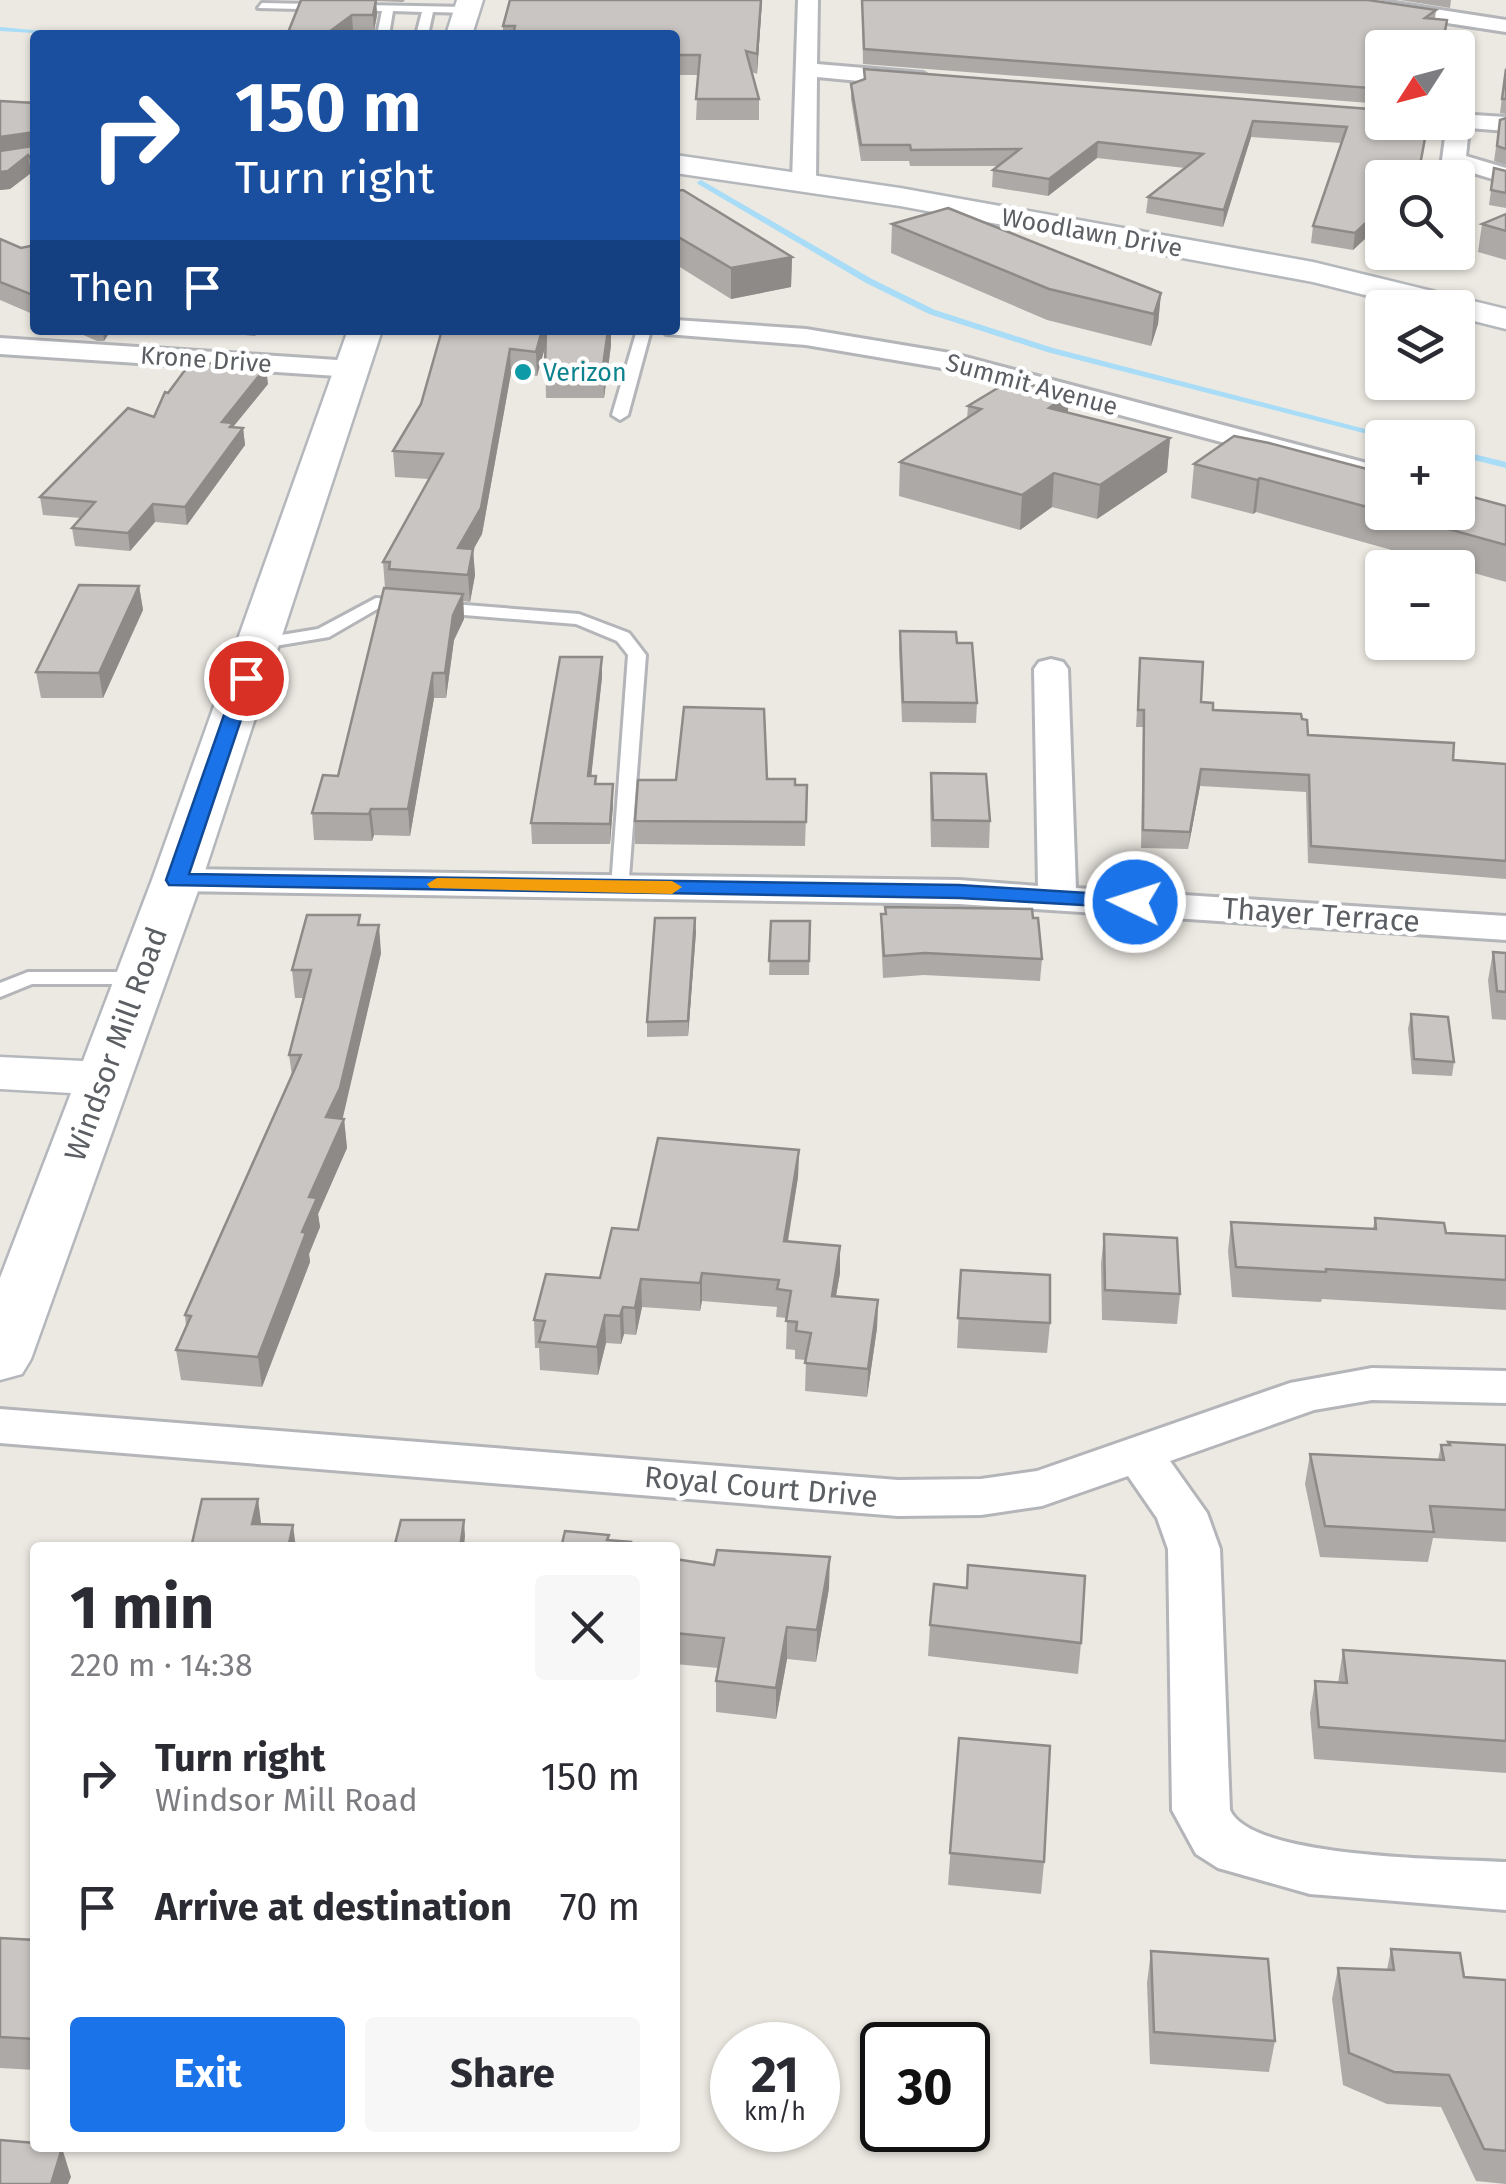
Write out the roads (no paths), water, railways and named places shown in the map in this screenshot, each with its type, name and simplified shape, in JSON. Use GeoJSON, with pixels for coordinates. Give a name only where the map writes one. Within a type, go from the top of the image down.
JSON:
{"type":"FeatureCollection","features":[{"type":"Feature","properties":{"kind":"main road","name":"Woodlawn Drive"},"geometry":{"type":"LineString","coordinates":[[680,165],[804,181],[1313,272],[1506,319]]}},
{"type":"Feature","properties":{"kind":"main road","name":"Windsor Mill Road"},"geometry":{"type":"LineString","coordinates":[[0,1359],[176,880],[358,349]]}},
{"type":"Feature","properties":{"kind":"main road"},"geometry":{"type":"LineString","coordinates":[[0,1072],[102,1078]]}},
{"type":"Feature","properties":{"kind":"street"},"geometry":{"type":"LineString","coordinates":[[804,181],[808,0]]}},
{"type":"Feature","properties":{"kind":"street"},"geometry":{"type":"LineString","coordinates":[[1336,0],[1506,26]]}},
{"type":"Feature","properties":{"kind":"street"},"geometry":{"type":"LineString","coordinates":[[806,70],[945,81]]}},
{"type":"Feature","properties":{"kind":"street"},"geometry":{"type":"LineString","coordinates":[[1475,122],[1506,124]]}},
{"type":"Feature","properties":{"kind":"street"},"geometry":{"type":"LineString","coordinates":[[1456,140],[1454,160],[1506,176]]}},
{"type":"Feature","properties":{"kind":"street","name":"Summit Avenue"},"geometry":{"type":"LineString","coordinates":[[680,328],[806,337],[931,358],[1365,472]]}},
{"type":"Feature","properties":{"kind":"street","name":"Krone Drive"},"geometry":{"type":"LineString","coordinates":[[0,346],[358,349]]}},
{"type":"Feature","properties":{"kind":"street"},"geometry":{"type":"LineString","coordinates":[[1051,669],[1058,897]]}},
{"type":"Feature","properties":{"kind":"street","name":"Thayer Terrace"},"geometry":{"type":"LineString","coordinates":[[176,880],[1058,897],[1506,928]]}},
{"type":"Feature","properties":{"kind":"street","name":"Royal Court Drive"},"geometry":{"type":"LineString","coordinates":[[0,1426],[898,1498],[980,1498],[1042,1488],[1307,1396],[1372,1384],[1506,1387]]}},
{"type":"Feature","properties":{"kind":"street"},"geometry":{"type":"LineString","coordinates":[[1138,1454],[1181,1513],[1194,1550],[1201,1810],[1214,1837],[1245,1857],[1285,1868],[1506,1886]]}},
{"type":"Feature","properties":{"kind":"lane"},"geometry":{"type":"LineString","coordinates":[[262,6],[428,9],[465,15]]}},
{"type":"Feature","properties":{"kind":"lane"},"geometry":{"type":"LineString","coordinates":[[384,30],[388,8]]}},
{"type":"Feature","properties":{"kind":"lane"},"geometry":{"type":"LineString","coordinates":[[423,30],[428,9]]}},
{"type":"Feature","properties":{"kind":"lane"},"geometry":{"type":"LineString","coordinates":[[620,415],[643,335]]}},
{"type":"Feature","properties":{"kind":"lane"},"geometry":{"type":"LineString","coordinates":[[257,644],[323,634],[376,603],[579,619],[624,636],[637,655],[621,887]]}},
{"type":"Feature","properties":{"kind":"lane"},"geometry":{"type":"LineString","coordinates":[[0,991],[28,978],[140,978]]}},
{"type":"Feature","properties":{"kind":"waterway"},"geometry":{"type":"LineString","coordinates":[[0,29],[30,32]]}},
{"type":"Feature","properties":{"kind":"waterway"},"geometry":{"type":"LineString","coordinates":[[701,182],[869,281],[932,312],[1050,350],[1365,430]]}},
{"type":"Feature","properties":{"kind":"waterway"},"geometry":{"type":"LineString","coordinates":[[1475,457],[1506,465]]}},
{"type":"Feature","properties":{"kind":"place","name":"Verizon"},"geometry":{"type":"Point","coordinates":[523,372]}}]}
